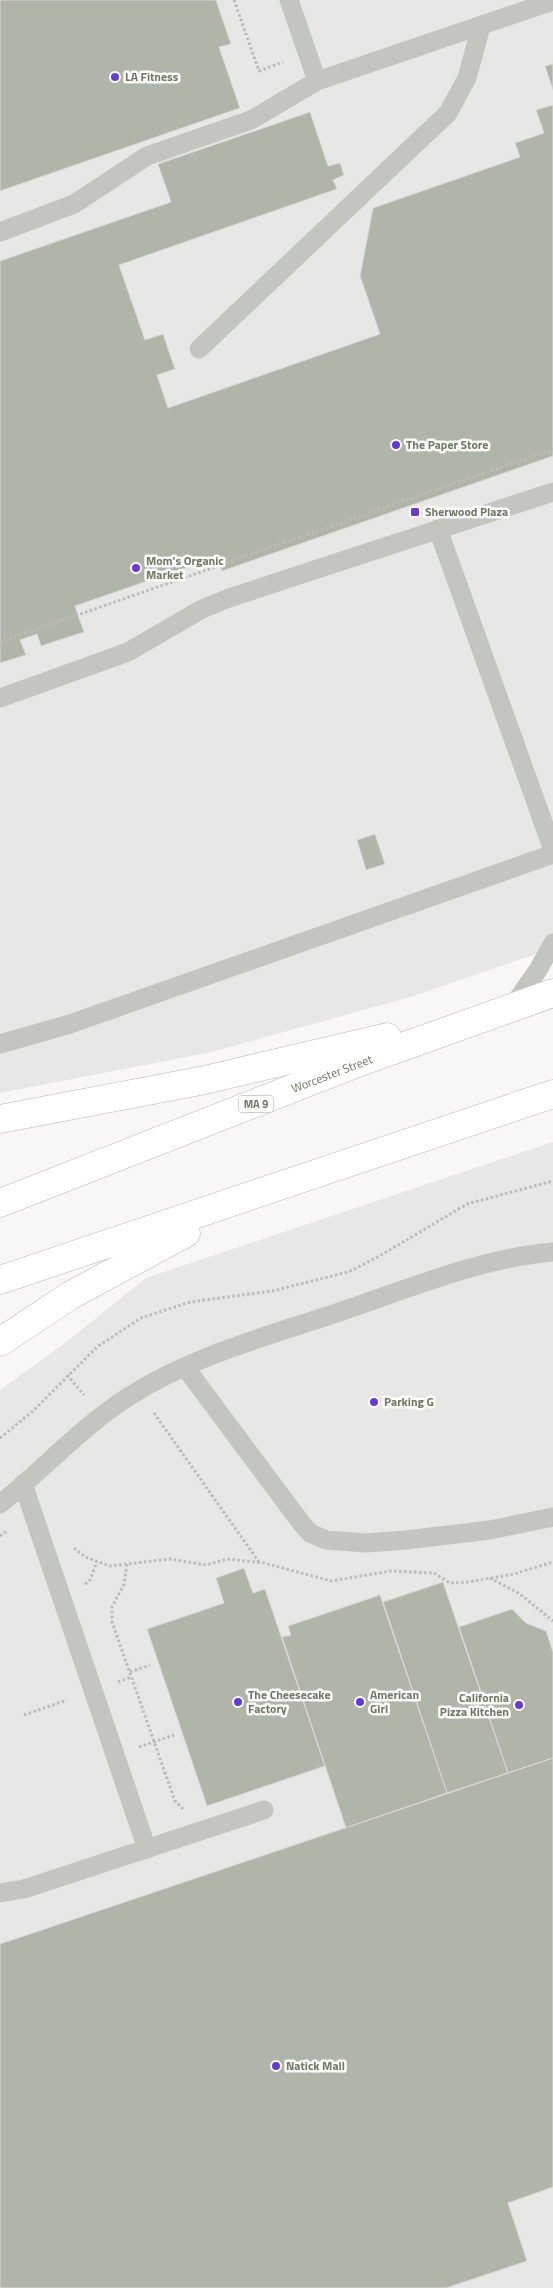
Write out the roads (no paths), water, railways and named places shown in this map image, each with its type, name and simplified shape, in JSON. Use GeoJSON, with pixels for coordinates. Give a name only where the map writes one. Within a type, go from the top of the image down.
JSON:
{"type":"FeatureCollection","features":[{"type":"Feature","properties":{"kind":"highway","name":"Worcester Street"},"geometry":{"type":"LineString","coordinates":[[0,1203],[342,1069],[553,992]]}},
{"type":"Feature","properties":{"kind":"highway"},"geometry":{"type":"LineString","coordinates":[[0,1119],[205,1080],[512,1007]]}},
{"type":"Feature","properties":{"kind":"highway"},"geometry":{"type":"LineString","coordinates":[[0,1280],[365,1159],[553,1094]]}},
{"type":"Feature","properties":{"kind":"highway"},"geometry":{"type":"LineString","coordinates":[[0,1128],[95,1100]]}},
{"type":"Feature","properties":{"kind":"highway"},"geometry":{"type":"LineString","coordinates":[[0,1342],[63,1299],[199,1227],[365,1159]]}},
{"type":"Feature","properties":{"kind":"lane"},"geometry":{"type":"LineString","coordinates":[[290,0],[317,81]]}},
{"type":"Feature","properties":{"kind":"lane"},"geometry":{"type":"LineString","coordinates":[[0,232],[74,204],[147,156],[263,114],[317,81],[553,1]]}},
{"type":"Feature","properties":{"kind":"lane"},"geometry":{"type":"LineString","coordinates":[[199,349],[448,113],[467,78],[481,26]]}},
{"type":"Feature","properties":{"kind":"lane"},"geometry":{"type":"LineString","coordinates":[[0,698],[121,655],[202,609],[229,598],[553,492]]}},
{"type":"Feature","properties":{"kind":"lane"},"geometry":{"type":"LineString","coordinates":[[438,530],[553,850]]}},
{"type":"Feature","properties":{"kind":"lane"},"geometry":{"type":"LineString","coordinates":[[0,1044],[70,1024],[553,854]]}},
{"type":"Feature","properties":{"kind":"lane"},"geometry":{"type":"LineString","coordinates":[[512,1007],[538,970],[553,943]]}},
{"type":"Feature","properties":{"kind":"lane"},"geometry":{"type":"LineString","coordinates":[[0,1504],[80,1432],[114,1406],[148,1385],[185,1367],[475,1267],[522,1256],[553,1252]]}},
{"type":"Feature","properties":{"kind":"lane"},"geometry":{"type":"LineString","coordinates":[[185,1367],[302,1524],[321,1538],[347,1543],[406,1540],[508,1527],[553,1517]]}},
{"type":"Feature","properties":{"kind":"lane"},"geometry":{"type":"LineString","coordinates":[[23,1484],[147,1849]]}},
{"type":"Feature","properties":{"kind":"lane"},"geometry":{"type":"LineString","coordinates":[[0,1893],[24,1889],[264,1810]]}},
{"type":"Feature","properties":{"kind":"place","name":"LA Fitness"},"geometry":{"type":"Point","coordinates":[115,77]}},
{"type":"Feature","properties":{"kind":"place","name":"The Paper Store"},"geometry":{"type":"Point","coordinates":[396,445]}},
{"type":"Feature","properties":{"kind":"place","name":"Sherwood Plaza"},"geometry":{"type":"Point","coordinates":[415,512]}},
{"type":"Feature","properties":{"kind":"place","name":"Mom's Organic Market"},"geometry":{"type":"Point","coordinates":[136,568]}},
{"type":"Feature","properties":{"kind":"place","name":"Parking G"},"geometry":{"type":"Point","coordinates":[374,1402]}},
{"type":"Feature","properties":{"kind":"place","name":"The Cheesecake Factory"},"geometry":{"type":"Point","coordinates":[238,1702]}},
{"type":"Feature","properties":{"kind":"place","name":"American Girl"},"geometry":{"type":"Point","coordinates":[360,1702]}},
{"type":"Feature","properties":{"kind":"place","name":"California Pizza Kitchen"},"geometry":{"type":"Point","coordinates":[519,1705]}},
{"type":"Feature","properties":{"kind":"place","name":"Natick Mall"},"geometry":{"type":"Point","coordinates":[276,2066]}}]}
